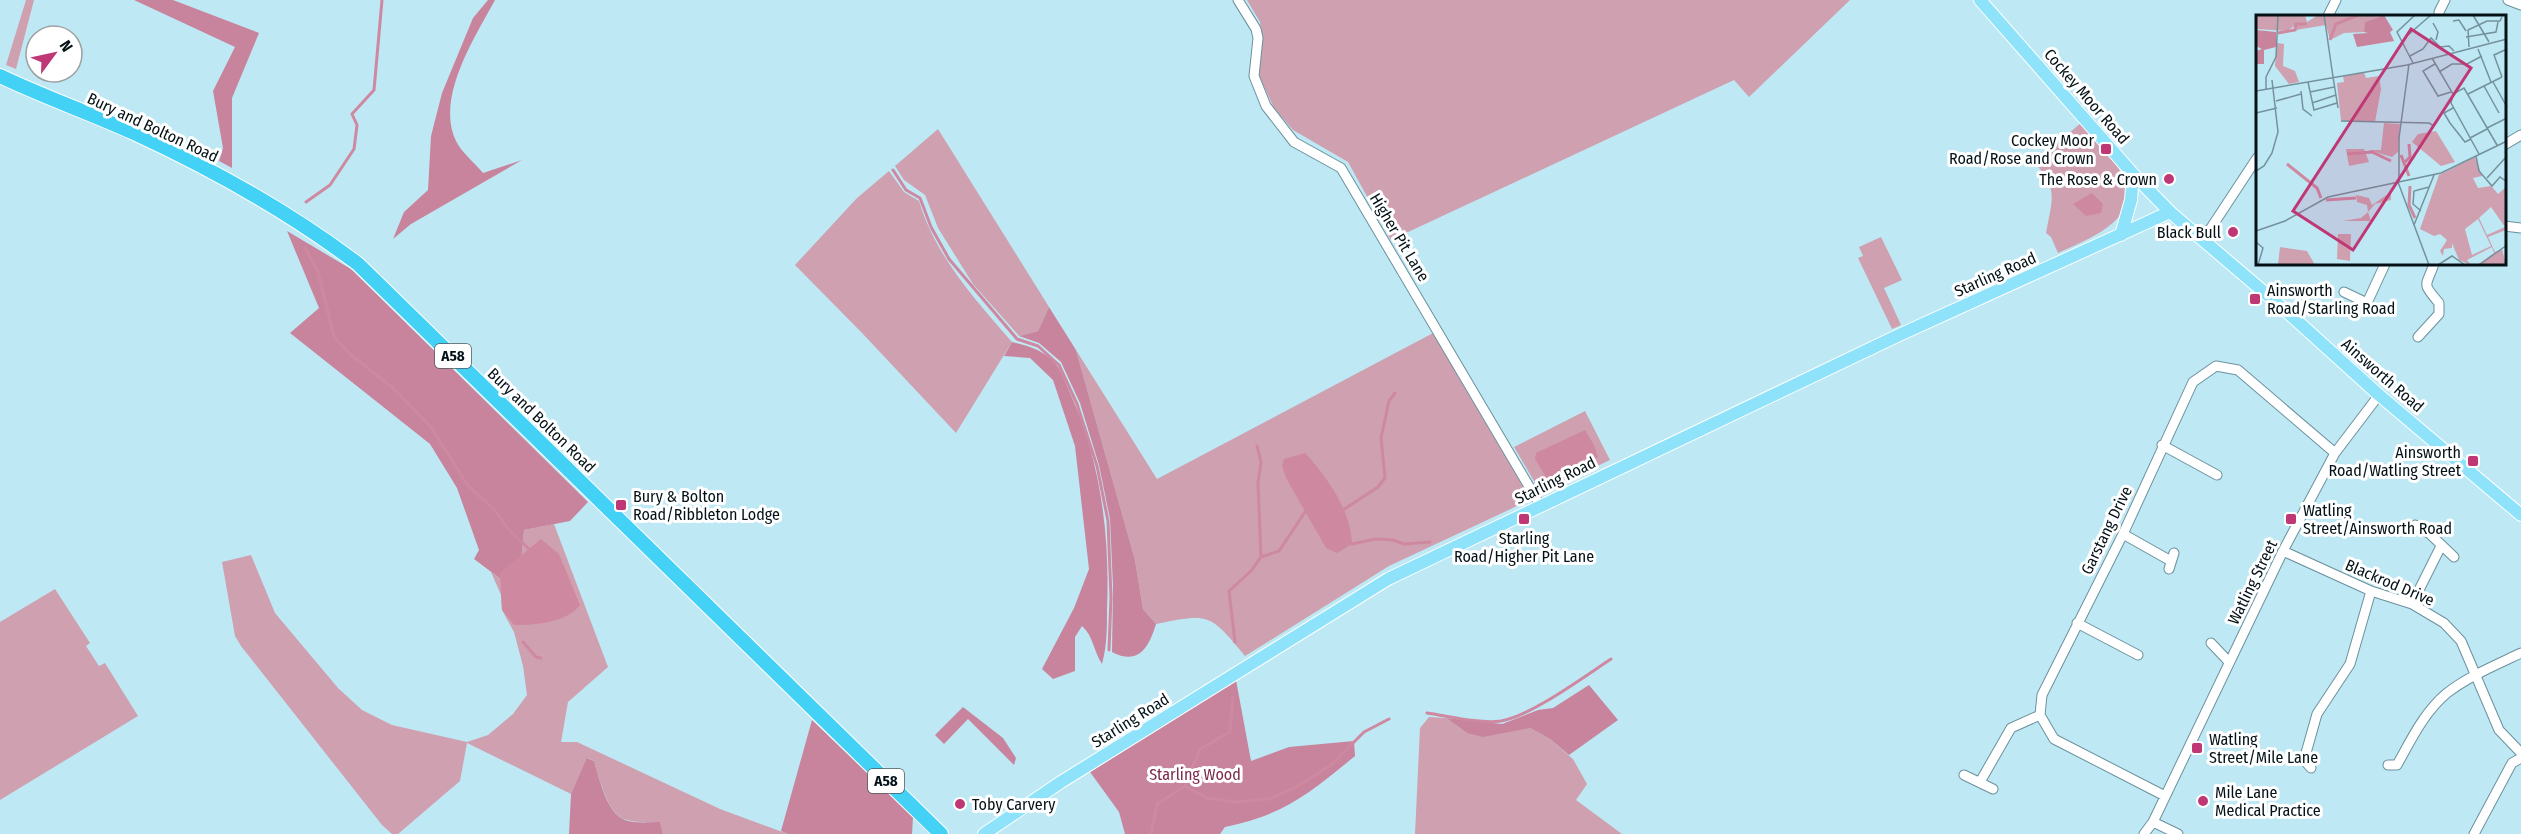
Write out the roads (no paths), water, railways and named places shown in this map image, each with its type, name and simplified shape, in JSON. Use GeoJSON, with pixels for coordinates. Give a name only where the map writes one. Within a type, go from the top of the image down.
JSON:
{"type":"FeatureCollection","features":[{"type":"Feature","properties":{"kind":"highway","name":"Bury and Bolton Road"},"geometry":{"type":"LineString","coordinates":[[0,76],[134,133],[207,170],[313,230],[358,264],[940,834]]}},
{"type":"Feature","properties":{"kind":"main road","name":"Cockey Moor Road"},"geometry":{"type":"LineString","coordinates":[[1980,0],[2133,174],[2170,212]]}},
{"type":"Feature","properties":{"kind":"main road"},"geometry":{"type":"LineString","coordinates":[[2121,235],[2131,200],[2133,174]]}},
{"type":"Feature","properties":{"kind":"main road","name":"Starling Road"},"geometry":{"type":"LineString","coordinates":[[984,834],[1061,782],[1388,579],[1897,336],[2170,212]]}},
{"type":"Feature","properties":{"kind":"main road","name":"Ainsworth Road"},"geometry":{"type":"LineString","coordinates":[[2170,212],[2285,310],[2379,395],[2521,515]]}},
{"type":"Feature","properties":{"kind":"street","name":"Higher Pit Lane"},"geometry":{"type":"LineString","coordinates":[[1239,0],[1256,29],[1258,38],[1254,76],[1266,106],[1294,142],[1341,168],[1540,505]]}},
{"type":"Feature","properties":{"kind":"street"},"geometry":{"type":"LineString","coordinates":[[2328,15],[2336,0]]}},
{"type":"Feature","properties":{"kind":"street"},"geometry":{"type":"LineString","coordinates":[[2439,12],[2445,0]]}},
{"type":"Feature","properties":{"kind":"street"},"geometry":{"type":"LineString","coordinates":[[2508,0],[2521,5]]}},
{"type":"Feature","properties":{"kind":"street"},"geometry":{"type":"LineString","coordinates":[[2506,144],[2521,135]]}},
{"type":"Feature","properties":{"kind":"street"},"geometry":{"type":"LineString","coordinates":[[2203,240],[2256,162]]}},
{"type":"Feature","properties":{"kind":"street"},"geometry":{"type":"LineString","coordinates":[[2506,226],[2521,228]]}},
{"type":"Feature","properties":{"kind":"street"},"geometry":{"type":"LineString","coordinates":[[2344,292],[2367,303],[2384,266]]}},
{"type":"Feature","properties":{"kind":"street"},"geometry":{"type":"LineString","coordinates":[[2418,337],[2439,314],[2439,303],[2428,290],[2426,278],[2433,266]]}},
{"type":"Feature","properties":{"kind":"street","name":"Garstang Drive"},"geometry":{"type":"LineString","coordinates":[[2040,714],[2042,695],[2123,534],[2162,445],[2193,382],[2216,366],[2238,370],[2335,453]]}},
{"type":"Feature","properties":{"kind":"street","name":"Watling Street"},"geometry":{"type":"LineString","coordinates":[[2144,834],[2153,822],[2283,551],[2335,453],[2379,395]]}},
{"type":"Feature","properties":{"kind":"street"},"geometry":{"type":"LineString","coordinates":[[2162,445],[2217,476]]}},
{"type":"Feature","properties":{"kind":"street"},"geometry":{"type":"LineString","coordinates":[[2415,525],[2430,534],[2454,557]]}},
{"type":"Feature","properties":{"kind":"street"},"geometry":{"type":"LineString","coordinates":[[2123,534],[2172,561]]}},
{"type":"Feature","properties":{"kind":"street"},"geometry":{"type":"LineString","coordinates":[[2412,604],[2441,546]]}},
{"type":"Feature","properties":{"kind":"street","name":"Blackrod Drive"},"geometry":{"type":"LineString","coordinates":[[2283,551],[2371,591],[2412,604],[2444,622],[2461,641],[2499,730],[2521,755]]}},
{"type":"Feature","properties":{"kind":"street"},"geometry":{"type":"LineString","coordinates":[[2304,760],[2317,714],[2350,664],[2371,591]]}},
{"type":"Feature","properties":{"kind":"street"},"geometry":{"type":"LineString","coordinates":[[2077,622],[2138,655]]}},
{"type":"Feature","properties":{"kind":"street"},"geometry":{"type":"LineString","coordinates":[[2211,643],[2229,662]]}},
{"type":"Feature","properties":{"kind":"street"},"geometry":{"type":"LineString","coordinates":[[2388,765],[2397,765],[2421,722],[2446,694],[2476,675],[2521,653]]}},
{"type":"Feature","properties":{"kind":"street"},"geometry":{"type":"LineString","coordinates":[[1980,782],[2011,728],[2040,714],[2054,739],[2165,796]]}},
{"type":"Feature","properties":{"kind":"street"},"geometry":{"type":"LineString","coordinates":[[2474,834],[2512,763],[2521,755]]}},
{"type":"Feature","properties":{"kind":"street"},"geometry":{"type":"LineString","coordinates":[[2292,760],[2304,760],[2311,768]]}},
{"type":"Feature","properties":{"kind":"street"},"geometry":{"type":"LineString","coordinates":[[1964,774],[1993,789]]}},
{"type":"Feature","properties":{"kind":"street"},"geometry":{"type":"LineString","coordinates":[[2153,822],[2178,834]]}},
{"type":"Feature","properties":{"kind":"waterway"},"geometry":{"type":"LineString","coordinates":[[306,202],[330,185],[354,149],[357,125],[352,114],[374,90],[382,0]]}},
{"type":"Feature","properties":{"kind":"waterway"},"geometry":{"type":"LineString","coordinates":[[893,170],[906,190],[920,198],[931,227],[949,259],[1017,339],[1038,346],[1059,365],[1077,404],[1097,466],[1108,521],[1111,597],[1109,650]]}},
{"type":"Feature","properties":{"kind":"waterway"},"geometry":{"type":"LineString","coordinates":[[305,248],[318,272],[334,337],[350,354],[393,388],[431,427],[468,486],[494,509],[508,529],[529,549]]}},
{"type":"Feature","properties":{"kind":"waterway"},"geometry":{"type":"LineString","coordinates":[[1343,510],[1378,487],[1385,478],[1381,438],[1389,401],[1395,393]]}},
{"type":"Feature","properties":{"kind":"waterway"},"geometry":{"type":"LineString","coordinates":[[1235,642],[1229,591],[1251,571],[1261,557],[1258,483],[1261,462],[1257,446]]}},
{"type":"Feature","properties":{"kind":"waterway"},"geometry":{"type":"LineString","coordinates":[[1261,557],[1279,551],[1305,512]]}},
{"type":"Feature","properties":{"kind":"waterway"},"geometry":{"type":"LineString","coordinates":[[1352,544],[1375,539],[1393,540],[1404,544],[1430,542]]}},
{"type":"Feature","properties":{"kind":"waterway"},"geometry":{"type":"LineString","coordinates":[[523,642],[536,657],[541,658]]}},
{"type":"Feature","properties":{"kind":"waterway"},"geometry":{"type":"LineString","coordinates":[[1427,713],[1484,721],[1513,718],[1558,695],[1611,659]]}},
{"type":"Feature","properties":{"kind":"waterway"},"geometry":{"type":"LineString","coordinates":[[1151,834],[1157,804],[1185,786],[1200,749],[1230,732],[1233,697]]}},
{"type":"Feature","properties":{"kind":"waterway"},"geometry":{"type":"LineString","coordinates":[[1185,786],[1207,798],[1235,802],[1269,799],[1298,786],[1331,765],[1364,732],[1389,719]]}},
{"type":"Feature","properties":{"kind":"place","name":"Cockey Moor Road/Rose and Crown"},"geometry":{"type":"Point","coordinates":[2106,149]}},
{"type":"Feature","properties":{"kind":"place","name":"The Rose & Crown"},"geometry":{"type":"Point","coordinates":[2169,179]}},
{"type":"Feature","properties":{"kind":"place","name":"Black Bull"},"geometry":{"type":"Point","coordinates":[2233,232]}},
{"type":"Feature","properties":{"kind":"place","name":"Ainsworth Road/Starling Road"},"geometry":{"type":"Point","coordinates":[2255,299]}},
{"type":"Feature","properties":{"kind":"place","name":"Ainsworth Road/Watling Street"},"geometry":{"type":"Point","coordinates":[2473,461]}},
{"type":"Feature","properties":{"kind":"place","name":"Bury & Bolton Road/Ribbleton Lodge"},"geometry":{"type":"Point","coordinates":[621,505]}},
{"type":"Feature","properties":{"kind":"place","name":"Starling Road/Higher Pit Lane"},"geometry":{"type":"Point","coordinates":[1524,519]}},
{"type":"Feature","properties":{"kind":"place","name":"Watling Street/Ainsworth Road"},"geometry":{"type":"Point","coordinates":[2291,519]}},
{"type":"Feature","properties":{"kind":"place","name":"Watling Street/Mile Lane"},"geometry":{"type":"Point","coordinates":[2197,748]}},
{"type":"Feature","properties":{"kind":"place","name":"Mile Lane Medical Practice"},"geometry":{"type":"Point","coordinates":[2203,801]}},
{"type":"Feature","properties":{"kind":"place","name":"Toby Carvery"},"geometry":{"type":"Point","coordinates":[960,804]}},
{"type":"Feature","properties":{"kind":"park label","name":"Starling Wood"},"geometry":{"type":"Point","coordinates":[1195,774]}}]}
